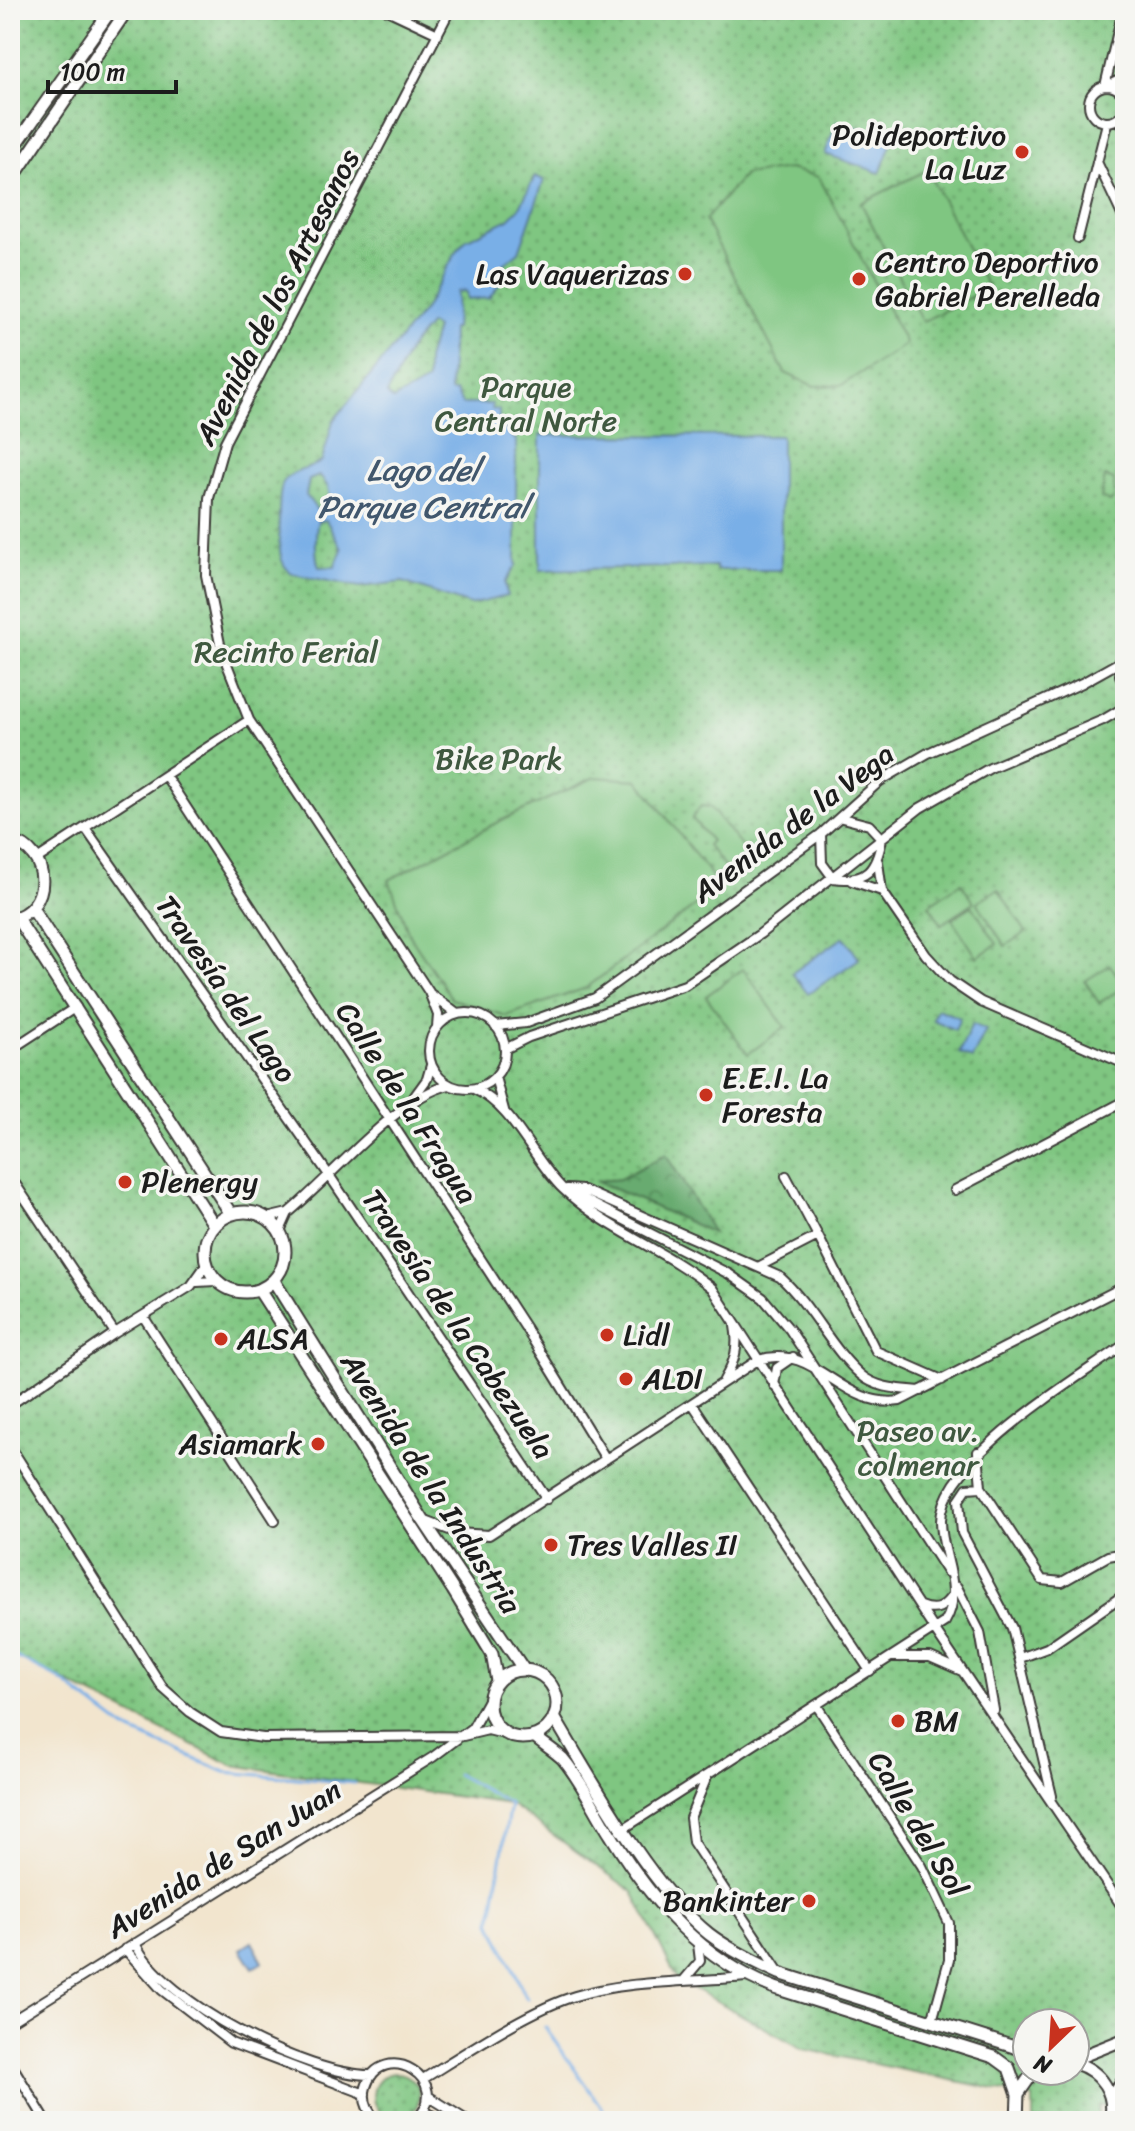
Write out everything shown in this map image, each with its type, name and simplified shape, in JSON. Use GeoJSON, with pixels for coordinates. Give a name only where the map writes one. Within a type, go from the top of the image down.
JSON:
{"type":"FeatureCollection","features":[{"type":"Feature","properties":{"kind":"street"},"geometry":{"type":"LineString","coordinates":[[10,153],[111,10]]}},
{"type":"Feature","properties":{"kind":"street"},"geometry":{"type":"LineString","coordinates":[[10,182],[127,10]]}},
{"type":"Feature","properties":{"kind":"street"},"geometry":{"type":"LineString","coordinates":[[387,10],[438,34]]}},
{"type":"Feature","properties":{"kind":"street","name":"Avenida de los Artesanos"},"geometry":{"type":"LineString","coordinates":[[437,1027],[438,1015],[429,992],[249,720],[218,641],[206,575],[209,498],[225,442],[450,10]]}},
{"type":"Feature","properties":{"kind":"street"},"geometry":{"type":"LineString","coordinates":[[1106,86],[1123,10]]}},
{"type":"Feature","properties":{"kind":"street"},"geometry":{"type":"LineString","coordinates":[[1107,123],[1096,119],[1090,111],[1089,101],[1093,92],[1125,77]]}},
{"type":"Feature","properties":{"kind":"street"},"geometry":{"type":"LineString","coordinates":[[1106,86],[1123,96],[1125,130]]}},
{"type":"Feature","properties":{"kind":"street"},"geometry":{"type":"LineString","coordinates":[[1078,238],[1107,123],[1122,115]]}},
{"type":"Feature","properties":{"kind":"street"},"geometry":{"type":"LineString","coordinates":[[1097,162],[1122,215]]}},
{"type":"Feature","properties":{"kind":"street"},"geometry":{"type":"LineString","coordinates":[[1124,659],[1120,675],[1125,692]]}},
{"type":"Feature","properties":{"kind":"street","name":"Avenida de la Vega"},"geometry":{"type":"LineString","coordinates":[[495,1026],[526,1023],[595,998],[821,834],[880,781],[928,753],[1082,683],[1124,659]]}},
{"type":"Feature","properties":{"kind":"street"},"geometry":{"type":"LineString","coordinates":[[505,1049],[529,1037],[685,985],[833,878],[920,808],[990,768],[1103,720],[1125,707]]}},
{"type":"Feature","properties":{"kind":"street"},"geometry":{"type":"LineString","coordinates":[[37,859],[249,720]]}},
{"type":"Feature","properties":{"kind":"street","name":"Calle de la Fragua"},"geometry":{"type":"LineString","coordinates":[[165,775],[606,1459]]}},
{"type":"Feature","properties":{"kind":"street"},"geometry":{"type":"LineString","coordinates":[[842,818],[869,825],[882,839]]}},
{"type":"Feature","properties":{"kind":"street","name":"Travesía del Lago"},"geometry":{"type":"LineString","coordinates":[[86,829],[329,1175]]}},
{"type":"Feature","properties":{"kind":"street"},"geometry":{"type":"LineString","coordinates":[[821,834],[822,863],[833,878],[882,891]]}},
{"type":"Feature","properties":{"kind":"street"},"geometry":{"type":"LineString","coordinates":[[882,839],[878,862],[882,891],[926,955],[950,981],[981,1002],[1125,1064]]}},
{"type":"Feature","properties":{"kind":"street"},"geometry":{"type":"LineString","coordinates":[[10,841],[28,849],[37,859],[43,884],[32,908],[13,919],[76,1007],[214,1225]]}},
{"type":"Feature","properties":{"kind":"street"},"geometry":{"type":"LineString","coordinates":[[852,881],[867,874],[878,862]]}},
{"type":"Feature","properties":{"kind":"street"},"geometry":{"type":"LineString","coordinates":[[32,908],[231,1214]]}},
{"type":"Feature","properties":{"kind":"street","name":"Avenida de los Artesanos"},"geometry":{"type":"LineString","coordinates":[[429,992],[457,1014]]}},
{"type":"Feature","properties":{"kind":"street"},"geometry":{"type":"LineString","coordinates":[[10,1050],[76,1007]]}},
{"type":"Feature","properties":{"kind":"street"},"geometry":{"type":"LineString","coordinates":[[280,1231],[288,1213],[408,1105],[427,1079],[431,1065],[429,1045],[437,1027],[457,1014],[478,1015],[495,1026],[505,1049],[495,1077],[506,1114]]}},
{"type":"Feature","properties":{"kind":"street"},"geometry":{"type":"LineString","coordinates":[[431,1065],[449,1085]]}},
{"type":"Feature","properties":{"kind":"street"},"geometry":{"type":"LineString","coordinates":[[474,1089],[495,1077]]}},
{"type":"Feature","properties":{"kind":"street"},"geometry":{"type":"LineString","coordinates":[[408,1105],[433,1089],[449,1085],[488,1095],[506,1114],[542,1168],[578,1203],[692,1272],[712,1288],[934,1629],[1125,1911]]}},
{"type":"Feature","properties":{"kind":"street"},"geometry":{"type":"LineString","coordinates":[[955,1190],[1125,1101]]}},
{"type":"Feature","properties":{"kind":"street","name":"Travesía de la Cabezuela"},"geometry":{"type":"LineString","coordinates":[[329,1175],[547,1499]]}},
{"type":"Feature","properties":{"kind":"street"},"geometry":{"type":"LineString","coordinates":[[10,1176],[115,1333]]}},
{"type":"Feature","properties":{"kind":"street"},"geometry":{"type":"LineString","coordinates":[[786,1176],[876,1351],[942,1380]]}},
{"type":"Feature","properties":{"kind":"street"},"geometry":{"type":"LineString","coordinates":[[562,1189],[583,1190],[780,1277],[795,1291],[861,1376],[894,1389],[922,1391]]}},
{"type":"Feature","properties":{"kind":"street"},"geometry":{"type":"LineString","coordinates":[[562,1189],[729,1274],[763,1298],[813,1367],[951,1578],[980,1632],[995,1715]]}},
{"type":"Feature","properties":{"kind":"street"},"geometry":{"type":"LineString","coordinates":[[243,1211],[267,1218],[280,1231],[285,1257],[274,1281],[259,1290],[236,1292],[216,1281],[206,1265],[204,1251],[214,1225],[231,1214],[243,1211]]}},
{"type":"Feature","properties":{"kind":"street"},"geometry":{"type":"LineString","coordinates":[[267,1218],[288,1213]]}},
{"type":"Feature","properties":{"kind":"street"},"geometry":{"type":"LineString","coordinates":[[758,1267],[818,1236]]}},
{"type":"Feature","properties":{"kind":"street"},"geometry":{"type":"LineString","coordinates":[[197,1282],[206,1265]]}},
{"type":"Feature","properties":{"kind":"street"},"geometry":{"type":"LineString","coordinates":[[10,1405],[115,1333],[197,1282],[216,1281]]}},
{"type":"Feature","properties":{"kind":"street","name":"Avenida de la Industria"},"geometry":{"type":"LineString","coordinates":[[274,1281],[423,1520],[524,1670]]}},
{"type":"Feature","properties":{"kind":"street"},"geometry":{"type":"LineString","coordinates":[[423,1520],[457,1533],[489,1535],[758,1360],[774,1355],[794,1356],[869,1401],[900,1401],[1125,1286]]}},
{"type":"Feature","properties":{"kind":"street","name":"Avenida de la Industria"},"geometry":{"type":"LineString","coordinates":[[259,1290],[461,1603],[492,1654],[497,1681]]}},
{"type":"Feature","properties":{"kind":"street"},"geometry":{"type":"LineString","coordinates":[[143,1316],[275,1521]]}},
{"type":"Feature","properties":{"kind":"street"},"geometry":{"type":"LineString","coordinates":[[721,1384],[733,1365],[738,1344],[734,1318]]}},
{"type":"Feature","properties":{"kind":"street"},"geometry":{"type":"LineString","coordinates":[[609,1833],[626,1830],[945,1622],[952,1610],[955,1593],[941,1522],[944,1499],[955,1478],[978,1452],[1125,1344]]}},
{"type":"Feature","properties":{"kind":"street"},"geometry":{"type":"LineString","coordinates":[[774,1385],[777,1368],[794,1356]]}},
{"type":"Feature","properties":{"kind":"street"},"geometry":{"type":"LineString","coordinates":[[692,1403],[870,1671]]}},
{"type":"Feature","properties":{"kind":"street"},"geometry":{"type":"LineString","coordinates":[[10,1446],[163,1688],[190,1712],[221,1732],[263,1738],[463,1736],[488,1730],[534,1736],[563,1759],[609,1833],[663,1909],[698,1944],[747,1977],[994,2057],[1009,2068],[1018,2094]]}},
{"type":"Feature","properties":{"kind":"street"},"geometry":{"type":"LineString","coordinates":[[978,1452],[981,1487],[1042,1580],[1062,1582],[1108,1556],[1125,1553]]}},
{"type":"Feature","properties":{"kind":"street"},"geometry":{"type":"LineString","coordinates":[[981,1487],[967,1488],[959,1500],[962,1533],[974,1562],[999,1598],[1020,1658],[1053,1801]]}},
{"type":"Feature","properties":{"kind":"street"},"geometry":{"type":"LineString","coordinates":[[919,1605],[931,1611],[943,1608],[955,1593]]}},
{"type":"Feature","properties":{"kind":"street"},"geometry":{"type":"LineString","coordinates":[[1020,1658],[1047,1648],[1125,1594]]}},
{"type":"Feature","properties":{"kind":"street"},"geometry":{"type":"LineString","coordinates":[[891,1657],[930,1657],[962,1671]]}},
{"type":"Feature","properties":{"kind":"street"},"geometry":{"type":"LineString","coordinates":[[463,1736],[478,1720],[497,1681],[524,1670],[540,1675],[552,1687],[557,1702],[554,1717],[534,1736]]}},
{"type":"Feature","properties":{"kind":"street"},"geometry":{"type":"LineString","coordinates":[[489,1698],[492,1720],[508,1735]]}},
{"type":"Feature","properties":{"kind":"street","name":"Calle del Sol"},"geometry":{"type":"LineString","coordinates":[[817,1706],[922,1866],[949,1923],[949,1960],[932,2021]]}},
{"type":"Feature","properties":{"kind":"street"},"geometry":{"type":"LineString","coordinates":[[554,1717],[674,1900],[708,1933],[750,1960],[779,1973],[1011,2046]]}},
{"type":"Feature","properties":{"kind":"street","name":"Avenida de San Juan"},"geometry":{"type":"LineString","coordinates":[[10,2022],[463,1736]]}},
{"type":"Feature","properties":{"kind":"street"},"geometry":{"type":"LineString","coordinates":[[424,1737],[433,1757]]}},
{"type":"Feature","properties":{"kind":"street"},"geometry":{"type":"LineString","coordinates":[[707,1777],[690,1818],[693,1842],[779,1973]]}},
{"type":"Feature","properties":{"kind":"street"},"geometry":{"type":"LineString","coordinates":[[135,1943],[147,1961],[225,2024],[325,2068],[348,2075],[372,2075]]}},
{"type":"Feature","properties":{"kind":"street"},"geometry":{"type":"LineString","coordinates":[[680,1983],[691,1976],[700,1961],[698,1944]]}},
{"type":"Feature","properties":{"kind":"street"},"geometry":{"type":"LineString","coordinates":[[125,1949],[162,1990],[231,2043],[365,2094]]}},
{"type":"Feature","properties":{"kind":"street"},"geometry":{"type":"LineString","coordinates":[[423,2079],[496,2035],[574,1996],[747,1977]]}},
{"type":"Feature","properties":{"kind":"street"},"geometry":{"type":"LineString","coordinates":[[1091,2054],[1125,2039]]}},
{"type":"Feature","properties":{"kind":"street"},"geometry":{"type":"LineString","coordinates":[[10,2062],[46,2121]]}},
{"type":"Feature","properties":{"kind":"street"},"geometry":{"type":"LineString","coordinates":[[359,2121],[374,2117],[365,2094],[372,2075],[380,2068],[399,2064],[417,2072],[423,2079],[428,2096],[424,2112],[415,2121]]}},
{"type":"Feature","properties":{"kind":"street"},"geometry":{"type":"LineString","coordinates":[[1091,2071],[1099,2076],[1111,2098],[1113,2119]]}},
{"type":"Feature","properties":{"kind":"street"},"geometry":{"type":"LineString","coordinates":[[1111,2098],[1125,2077]]}},
{"type":"Feature","properties":{"kind":"street"},"geometry":{"type":"LineString","coordinates":[[1014,2119],[1018,2094],[1023,2087]]}},
{"type":"Feature","properties":{"kind":"street"},"geometry":{"type":"LineString","coordinates":[[428,2096],[468,2121]]}},
{"type":"Feature","properties":{"kind":"street"},"geometry":{"type":"LineString","coordinates":[[424,2112],[446,2121]]}},
{"type":"Feature","properties":{"kind":"green space"},"geometry":{"type":"Polygon","coordinates":[[[10,10],[1125,10],[1125,2108],[1099,2105],[1097,2121],[1033,2121],[1033,2097],[803,2049],[677,1979],[633,1892],[510,1804],[232,1765],[10,1654],[10,10]]]}},
{"type":"Feature","properties":{"kind":"green space"},"geometry":{"type":"Polygon","coordinates":[[[789,169],[819,177],[906,344],[842,385],[814,386],[785,373],[705,220],[744,175],[789,169]]]}},
{"type":"Feature","properties":{"kind":"green space"},"geometry":{"type":"Polygon","coordinates":[[[927,170],[988,288],[922,322],[861,203],[927,170]]]}},
{"type":"Feature","properties":{"kind":"green space"},"geometry":{"type":"Polygon","coordinates":[[[1105,477],[1114,480],[1114,498],[1110,502],[1101,498],[1105,477]]]}},
{"type":"Feature","properties":{"kind":"green space"},"geometry":{"type":"Polygon","coordinates":[[[595,777],[638,780],[720,887],[586,988],[506,1016],[452,999],[409,934],[389,880],[496,823],[595,777]]]}},
{"type":"Feature","properties":{"kind":"green space"},"geometry":{"type":"Polygon","coordinates":[[[701,806],[710,807],[751,859],[731,875],[707,845],[711,841],[692,818],[701,806]]]}},
{"type":"Feature","properties":{"kind":"green space"},"geometry":{"type":"Polygon","coordinates":[[[961,883],[974,902],[942,924],[929,905],[961,883]]]}},
{"type":"Feature","properties":{"kind":"green space"},"geometry":{"type":"Polygon","coordinates":[[[998,889],[1026,932],[1005,946],[977,902],[998,889]]]}},
{"type":"Feature","properties":{"kind":"green space"},"geometry":{"type":"Polygon","coordinates":[[[972,906],[997,944],[977,957],[952,919],[972,906]]]}},
{"type":"Feature","properties":{"kind":"green space"},"geometry":{"type":"Polygon","coordinates":[[[1110,965],[1125,986],[1099,1003],[1085,981],[1110,965]]]}},
{"type":"Feature","properties":{"kind":"green space"},"geometry":{"type":"Polygon","coordinates":[[[743,969],[785,1027],[748,1054],[706,996],[743,969]]]}},
{"type":"Feature","properties":{"kind":"green space"},"geometry":{"type":"Polygon","coordinates":[[[666,1154],[713,1233],[596,1181],[620,1179],[666,1154]]]}},
{"type":"Feature","properties":{"kind":"green space"},"geometry":{"type":"Polygon","coordinates":[[[396,2073],[412,2080],[419,2096],[412,2112],[396,2119],[380,2112],[373,2096],[380,2080],[396,2073]]]}},
{"type":"Feature","properties":{"kind":"water"},"geometry":{"type":"Polygon","coordinates":[[[837,121],[893,139],[880,173],[825,154],[837,121]]]}},
{"type":"Feature","properties":{"kind":"water","name":"Lago del Parque Central"},"geometry":{"type":"Polygon","coordinates":[[[535,176],[544,180],[519,252],[500,267],[499,285],[489,298],[467,300],[466,291],[457,292],[455,329],[452,329],[450,392],[456,392],[462,404],[492,404],[492,409],[499,410],[499,422],[505,423],[505,429],[516,440],[516,566],[505,583],[507,596],[470,605],[403,582],[360,587],[293,574],[283,562],[280,545],[279,507],[284,481],[292,474],[322,461],[333,421],[424,310],[457,250],[467,239],[509,219],[519,209],[535,176]],[[430,324],[411,346],[387,394],[393,400],[427,381],[427,360],[436,328],[430,324]],[[319,476],[309,480],[306,495],[317,510],[326,508],[328,487],[319,476]],[[326,520],[318,521],[316,544],[319,567],[335,567],[342,549],[326,520]]]}},
{"type":"Feature","properties":{"kind":"water"},"geometry":{"type":"Polygon","coordinates":[[[540,435],[781,436],[781,570],[716,570],[716,566],[540,570],[540,435]]]}},
{"type":"Feature","properties":{"kind":"water"},"geometry":{"type":"Polygon","coordinates":[[[844,937],[859,959],[808,994],[792,973],[844,937]]]}},
{"type":"Feature","properties":{"kind":"water"},"geometry":{"type":"Polygon","coordinates":[[[937,1009],[960,1018],[955,1030],[933,1020],[937,1009]]]}},
{"type":"Feature","properties":{"kind":"water"},"geometry":{"type":"Polygon","coordinates":[[[972,1024],[986,1030],[972,1059],[959,1053],[972,1024]]]}},
{"type":"Feature","properties":{"kind":"water"},"geometry":{"type":"Polygon","coordinates":[[[252,1942],[263,1962],[253,1968],[241,1949],[252,1942]]]}},
{"type":"Feature","properties":{"kind":"waterway"},"geometry":{"type":"LineString","coordinates":[[10,1654],[58,1678],[124,1728],[225,1772],[355,1783]]}},
{"type":"Feature","properties":{"kind":"waterway"},"geometry":{"type":"LineString","coordinates":[[456,1774],[510,1804],[491,1922],[527,1999]]}},
{"type":"Feature","properties":{"kind":"waterway"},"geometry":{"type":"LineString","coordinates":[[545,2027],[611,2121]]}},
{"type":"Feature","properties":{"kind":"place","name":"Polideportivo La Luz"},"geometry":{"type":"Point","coordinates":[1022,152]}},
{"type":"Feature","properties":{"kind":"place","name":"Las Vaquerizas"},"geometry":{"type":"Point","coordinates":[685,274]}},
{"type":"Feature","properties":{"kind":"place","name":"Centro Deportivo Gabriel Perelleda"},"geometry":{"type":"Point","coordinates":[859,279]}},
{"type":"Feature","properties":{"kind":"place","name":"E.E.I. La Foresta"},"geometry":{"type":"Point","coordinates":[706,1095]}},
{"type":"Feature","properties":{"kind":"place","name":"Plenergy"},"geometry":{"type":"Point","coordinates":[125,1182]}},
{"type":"Feature","properties":{"kind":"place","name":"Lidl"},"geometry":{"type":"Point","coordinates":[607,1335]}},
{"type":"Feature","properties":{"kind":"place","name":"ALSA"},"geometry":{"type":"Point","coordinates":[221,1339]}},
{"type":"Feature","properties":{"kind":"place","name":"ALDI"},"geometry":{"type":"Point","coordinates":[626,1379]}},
{"type":"Feature","properties":{"kind":"place","name":"Asiamark"},"geometry":{"type":"Point","coordinates":[318,1444]}},
{"type":"Feature","properties":{"kind":"place","name":"Tres Valles II"},"geometry":{"type":"Point","coordinates":[551,1545]}},
{"type":"Feature","properties":{"kind":"place","name":"BM"},"geometry":{"type":"Point","coordinates":[898,1721]}},
{"type":"Feature","properties":{"kind":"place","name":"Bankinter"},"geometry":{"type":"Point","coordinates":[809,1901]}},
{"type":"Feature","properties":{"kind":"park label","name":"Parque Central Norte"},"geometry":{"type":"Point","coordinates":[526,404]}},
{"type":"Feature","properties":{"kind":"park label","name":"Recinto Ferial"},"geometry":{"type":"Point","coordinates":[286,652]}},
{"type":"Feature","properties":{"kind":"park label","name":"Bike Park"},"geometry":{"type":"Point","coordinates":[499,759]}},
{"type":"Feature","properties":{"kind":"park label","name":"Paseo av. colmenar"},"geometry":{"type":"Point","coordinates":[918,1448]}}]}
